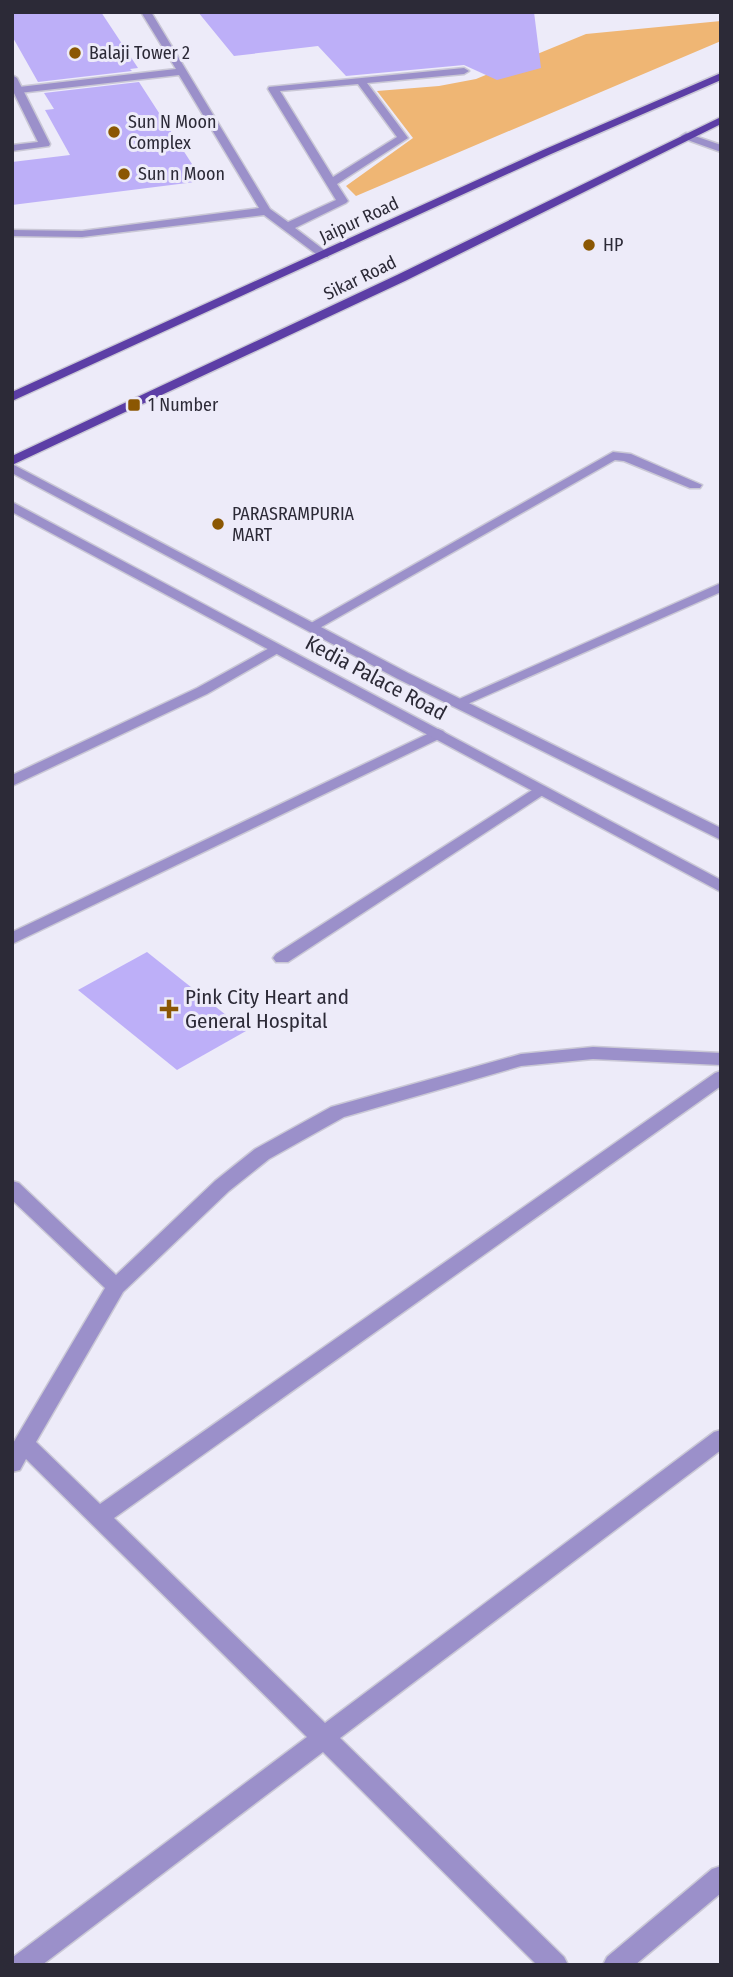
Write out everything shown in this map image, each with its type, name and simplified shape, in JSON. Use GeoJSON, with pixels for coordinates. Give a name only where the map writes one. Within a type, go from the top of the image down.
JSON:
{"type":"FeatureCollection","features":[{"type":"Feature","properties":{"kind":"main road","name":"Jaipur Road"},"geometry":{"type":"LineString","coordinates":[[12,397],[547,152],[721,76]]}},
{"type":"Feature","properties":{"kind":"main road","name":"Sikar Road"},"geometry":{"type":"LineString","coordinates":[[12,461],[401,278],[721,120]]}},
{"type":"Feature","properties":{"kind":"street"},"geometry":{"type":"LineString","coordinates":[[146,12],[266,211],[324,255]]}},
{"type":"Feature","properties":{"kind":"street"},"geometry":{"type":"LineString","coordinates":[[289,227],[342,201],[273,89],[362,83],[464,71]]}},
{"type":"Feature","properties":{"kind":"street"},"geometry":{"type":"LineString","coordinates":[[19,90],[180,72]]}},
{"type":"Feature","properties":{"kind":"street"},"geometry":{"type":"LineString","coordinates":[[12,78],[46,144],[12,148]]}},
{"type":"Feature","properties":{"kind":"street"},"geometry":{"type":"LineString","coordinates":[[332,183],[403,138],[362,83]]}},
{"type":"Feature","properties":{"kind":"street"},"geometry":{"type":"LineString","coordinates":[[686,136],[721,149]]}},
{"type":"Feature","properties":{"kind":"street"},"geometry":{"type":"LineString","coordinates":[[12,233],[82,233],[266,211]]}},
{"type":"Feature","properties":{"kind":"street"},"geometry":{"type":"LineString","coordinates":[[311,627],[613,456],[626,457],[695,485]]}},
{"type":"Feature","properties":{"kind":"street","name":"Kedia Palace Road"},"geometry":{"type":"LineString","coordinates":[[12,468],[311,627],[721,835]]}},
{"type":"Feature","properties":{"kind":"street","name":"Kedia Palace Road"},"geometry":{"type":"LineString","coordinates":[[12,506],[721,887]]}},
{"type":"Feature","properties":{"kind":"street"},"geometry":{"type":"LineString","coordinates":[[458,703],[721,587]]}},
{"type":"Feature","properties":{"kind":"street"},"geometry":{"type":"LineString","coordinates":[[12,780],[202,691],[275,649]]}},
{"type":"Feature","properties":{"kind":"street"},"geometry":{"type":"LineString","coordinates":[[12,939],[438,734]]}},
{"type":"Feature","properties":{"kind":"street"},"geometry":{"type":"LineString","coordinates":[[282,958],[540,790]]}},
{"type":"Feature","properties":{"kind":"street"},"geometry":{"type":"LineString","coordinates":[[12,1464],[116,1287],[222,1186],[262,1154],[338,1112],[521,1059],[593,1053],[721,1059]]}},
{"type":"Feature","properties":{"kind":"street"},"geometry":{"type":"LineString","coordinates":[[99,1517],[721,1077]]}},
{"type":"Feature","properties":{"kind":"street"},"geometry":{"type":"LineString","coordinates":[[12,1188],[116,1287]]}},
{"type":"Feature","properties":{"kind":"street"},"geometry":{"type":"LineString","coordinates":[[22,1965],[322,1736],[721,1438]]}},
{"type":"Feature","properties":{"kind":"street"},"geometry":{"type":"LineString","coordinates":[[25,1444],[555,1965]]}},
{"type":"Feature","properties":{"kind":"street"},"geometry":{"type":"LineString","coordinates":[[617,1965],[721,1877]]}},
{"type":"Feature","properties":{"kind":"shaded area"},"geometry":{"type":"Polygon","coordinates":[[[721,21],[721,41],[356,196],[346,186],[413,138],[377,91],[439,86],[476,79],[586,34],[721,21]]]}},
{"type":"Feature","properties":{"kind":"building","name":"Balaji Tower 2"},"geometry":{"type":"Polygon","coordinates":[[[12,12],[101,12],[138,68],[130,69],[132,71],[38,82],[12,36],[12,12]]]}},
{"type":"Feature","properties":{"kind":"building"},"geometry":{"type":"Polygon","coordinates":[[[198,12],[534,12],[541,68],[497,80],[464,65],[346,76],[318,46],[234,56],[198,12]]]}},
{"type":"Feature","properties":{"kind":"building","name":"Sun N Moon Complex"},"geometry":{"type":"Polygon","coordinates":[[[139,82],[203,181],[12,205],[12,162],[70,155],[45,110],[54,109],[44,93],[139,82]]]}},
{"type":"Feature","properties":{"kind":"building"},"geometry":{"type":"Polygon","coordinates":[[[147,952],[246,1031],[177,1070],[78,990],[147,952]]]}},
{"type":"Feature","properties":{"kind":"place","name":"Balaji Tower 2"},"geometry":{"type":"Point","coordinates":[75,53]}},
{"type":"Feature","properties":{"kind":"place","name":"Sun N Moon Complex"},"geometry":{"type":"Point","coordinates":[114,132]}},
{"type":"Feature","properties":{"kind":"place","name":"Sun n Moon"},"geometry":{"type":"Point","coordinates":[124,174]}},
{"type":"Feature","properties":{"kind":"place","name":"HP"},"geometry":{"type":"Point","coordinates":[589,245]}},
{"type":"Feature","properties":{"kind":"place","name":"1 Number"},"geometry":{"type":"Point","coordinates":[134,405]}},
{"type":"Feature","properties":{"kind":"place","name":"PARASRAMPURIA MART"},"geometry":{"type":"Point","coordinates":[218,524]}},
{"type":"Feature","properties":{"kind":"place","name":"Pink City Heart and General Hospital"},"geometry":{"type":"Point","coordinates":[169,1009]}}]}
